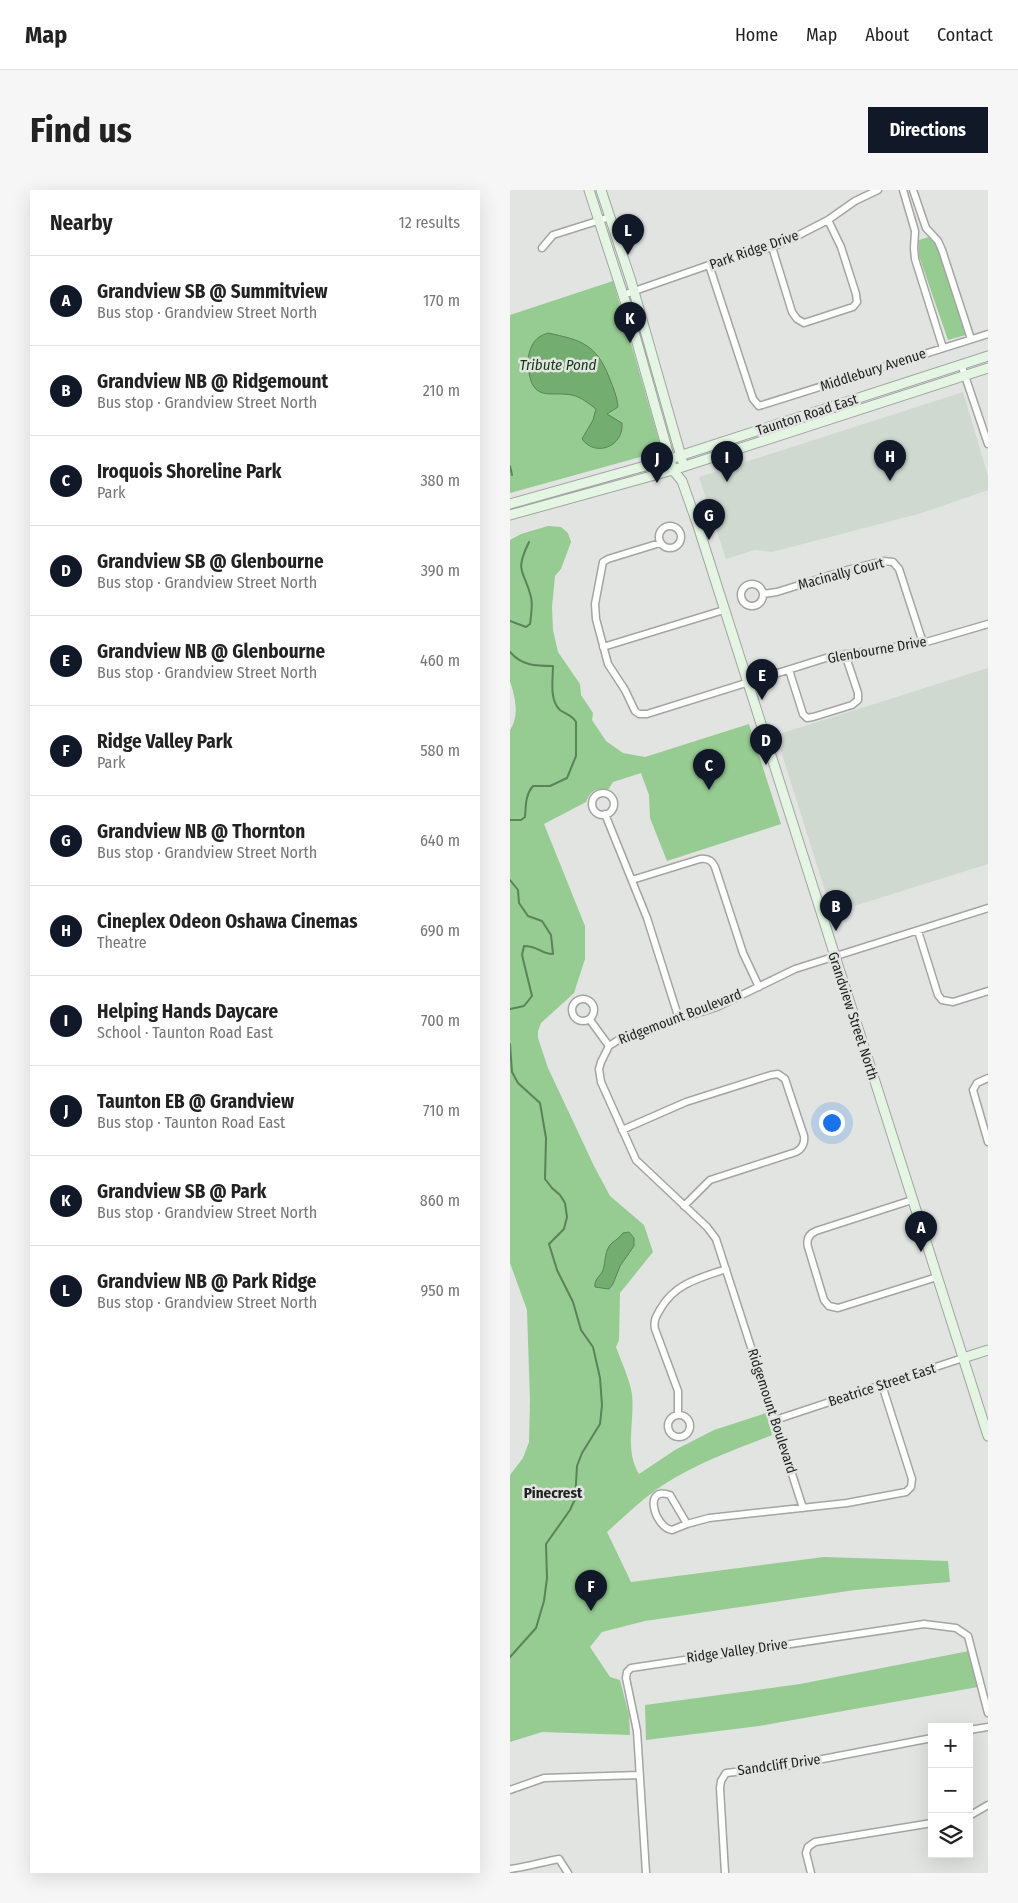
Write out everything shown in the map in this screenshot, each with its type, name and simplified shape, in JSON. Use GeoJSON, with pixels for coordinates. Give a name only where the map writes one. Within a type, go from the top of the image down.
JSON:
{"type":"FeatureCollection","features":[{"type":"Feature","properties":{"kind":"street","name":"Grandview Street North"},"geometry":{"type":"LineString","coordinates":[[589,190],[623,295],[673,470],[682,480],[988,1436]]}},
{"type":"Feature","properties":{"kind":"street","name":"Grandview Street North"},"geometry":{"type":"LineString","coordinates":[[601,190],[634,292],[681,455],[684,466],[682,480]]}},
{"type":"Feature","properties":{"kind":"street","name":"Park Ridge Drive"},"geometry":{"type":"LineString","coordinates":[[623,295],[709,265],[772,247],[828,220],[855,201],[878,190]]}},
{"type":"Feature","properties":{"kind":"street"},"geometry":{"type":"LineString","coordinates":[[903,190],[915,232],[915,260],[943,348]]}},
{"type":"Feature","properties":{"kind":"street"},"geometry":{"type":"LineString","coordinates":[[913,190],[926,228],[938,241],[942,250],[971,339]]}},
{"type":"Feature","properties":{"kind":"street"},"geometry":{"type":"LineString","coordinates":[[542,248],[553,235],[610,216]]}},
{"type":"Feature","properties":{"kind":"street"},"geometry":{"type":"LineString","coordinates":[[772,247],[792,312],[797,319],[804,323],[853,307],[857,302],[856,294],[841,247],[828,220]]}},
{"type":"Feature","properties":{"kind":"street"},"geometry":{"type":"LineString","coordinates":[[915,232],[926,228]]}},
{"type":"Feature","properties":{"kind":"street"},"geometry":{"type":"LineString","coordinates":[[610,252],[620,249]]}},
{"type":"Feature","properties":{"kind":"street","name":"Middlebury Avenue"},"geometry":{"type":"LineString","coordinates":[[709,265],[752,399],[759,406],[988,334]]}},
{"type":"Feature","properties":{"kind":"street","name":"Taunton Road East"},"geometry":{"type":"LineString","coordinates":[[510,504],[670,459],[988,356]]}},
{"type":"Feature","properties":{"kind":"street"},"geometry":{"type":"LineString","coordinates":[[642,362],[652,358]]}},
{"type":"Feature","properties":{"kind":"street"},"geometry":{"type":"LineString","coordinates":[[961,364],[988,444]]}},
{"type":"Feature","properties":{"kind":"street","name":"Taunton Road East"},"geometry":{"type":"LineString","coordinates":[[510,515],[673,470],[988,368]]}},
{"type":"Feature","properties":{"kind":"street"},"geometry":{"type":"LineString","coordinates":[[660,543],[608,559],[602,564],[594,611],[603,647],[724,610]]}},
{"type":"Feature","properties":{"kind":"street","name":"Macinally Court"},"geometry":{"type":"LineString","coordinates":[[763,594],[777,592],[856,567],[890,561],[899,570],[923,643]]}},
{"type":"Feature","properties":{"kind":"street","name":"Glenbourne Drive"},"geometry":{"type":"LineString","coordinates":[[603,647],[608,664],[628,694],[634,711],[639,714],[647,714],[846,654],[923,643],[988,624]]}},
{"type":"Feature","properties":{"kind":"street"},"geometry":{"type":"LineString","coordinates":[[789,670],[803,714],[807,718],[813,717],[852,705],[858,700],[858,693],[846,654]]}},
{"type":"Feature","properties":{"kind":"street"},"geometry":{"type":"LineString","coordinates":[[605,814],[647,918],[679,1019]]}},
{"type":"Feature","properties":{"kind":"street"},"geometry":{"type":"LineString","coordinates":[[632,880],[700,859],[705,858],[711,861],[716,867],[743,953],[759,987]]}},
{"type":"Feature","properties":{"kind":"street","name":"Ridgemount Boulevard"},"geometry":{"type":"LineString","coordinates":[[803,1508],[726,1269],[712,1233],[639,1165],[600,1078],[601,1062],[608,1046],[626,1036],[717,1007],[795,970],[988,908]]}},
{"type":"Feature","properties":{"kind":"street"},"geometry":{"type":"LineString","coordinates":[[918,931],[938,995],[942,1000],[953,1002],[988,991]]}},
{"type":"Feature","properties":{"kind":"street"},"geometry":{"type":"LineString","coordinates":[[590,1020],[608,1046]]}},
{"type":"Feature","properties":{"kind":"street"},"geometry":{"type":"LineString","coordinates":[[622,1130],[686,1102],[771,1074],[778,1074],[785,1079],[804,1136],[802,1148],[796,1152],[710,1180],[684,1206]]}},
{"type":"Feature","properties":{"kind":"street"},"geometry":{"type":"LineString","coordinates":[[988,1078],[977,1083],[973,1090],[988,1142]]}},
{"type":"Feature","properties":{"kind":"street"},"geometry":{"type":"LineString","coordinates":[[912,1200],[816,1231],[810,1235],[807,1244],[824,1300],[829,1306],[838,1308],[937,1277]]}},
{"type":"Feature","properties":{"kind":"street"},"geometry":{"type":"LineString","coordinates":[[678,1415],[678,1390],[655,1329],[654,1320],[664,1302],[680,1286],[726,1269]]}},
{"type":"Feature","properties":{"kind":"street","name":"Beatrice Street East"},"geometry":{"type":"LineString","coordinates":[[775,1420],[988,1350]]}},
{"type":"Feature","properties":{"kind":"street"},"geometry":{"type":"LineString","coordinates":[[687,1524],[670,1495],[662,1493],[655,1497],[653,1507],[665,1528],[675,1530],[687,1524],[709,1518],[848,1503],[903,1493],[911,1486],[911,1476],[882,1385]]}},
{"type":"Feature","properties":{"kind":"street","name":"Ridge Valley Drive"},"geometry":{"type":"LineString","coordinates":[[646,1873],[637,1731],[626,1678],[627,1672],[631,1668],[924,1624],[956,1628],[968,1636],[988,1713]]}},
{"type":"Feature","properties":{"kind":"street"},"geometry":{"type":"LineString","coordinates":[[973,1729],[988,1727]]}},
{"type":"Feature","properties":{"kind":"street","name":"Sandcliff Drive"},"geometry":{"type":"LineString","coordinates":[[725,1873],[720,1788],[721,1781],[726,1773],[782,1767],[928,1739]]}},
{"type":"Feature","properties":{"kind":"street"},"geometry":{"type":"LineString","coordinates":[[510,1790],[544,1778],[639,1775]]}},
{"type":"Feature","properties":{"kind":"street"},"geometry":{"type":"LineString","coordinates":[[973,1814],[988,1805]]}},
{"type":"Feature","properties":{"kind":"street"},"geometry":{"type":"LineString","coordinates":[[811,1873],[806,1853],[808,1847],[815,1842],[928,1824]]}},
{"type":"Feature","properties":{"kind":"street"},"geometry":{"type":"LineString","coordinates":[[510,1869],[559,1859],[568,1873]]}},
{"type":"Feature","properties":{"kind":"shaded area"},"geometry":{"type":"Polygon","coordinates":[[[932,236],[939,247],[966,333],[966,335],[948,340],[919,256],[919,240],[932,236]]]}},
{"type":"Feature","properties":{"kind":"shaded area"},"geometry":{"type":"Polygon","coordinates":[[[613,281],[662,451],[510,493],[510,315],[613,281]]]}},
{"type":"Feature","properties":{"kind":"shaded area"},"geometry":{"type":"Polygon","coordinates":[[[963,392],[988,476],[988,490],[922,513],[772,552],[755,550],[726,559],[699,477],[963,392]]]}},
{"type":"Feature","properties":{"kind":"shaded area"},"geometry":{"type":"Polygon","coordinates":[[[548,526],[561,527],[568,533],[571,542],[561,569],[555,576],[552,607],[553,630],[558,652],[580,684],[581,695],[593,713],[592,720],[606,741],[623,753],[645,757],[749,724],[781,824],[667,861],[650,818],[649,795],[641,773],[613,782],[608,790],[600,789],[594,791],[586,802],[544,824],[585,926],[585,959],[574,993],[541,1023],[538,1038],[548,1068],[610,1196],[644,1225],[653,1252],[620,1293],[619,1340],[616,1347],[632,1394],[631,1445],[635,1465],[639,1474],[675,1450],[714,1430],[766,1413],[772,1435],[716,1457],[676,1477],[634,1507],[607,1532],[631,1582],[824,1557],[948,1561],[950,1582],[855,1590],[645,1621],[602,1632],[590,1647],[610,1677],[620,1680],[629,1715],[630,1735],[542,1732],[510,1742],[510,1475],[523,1458],[529,1442],[530,1401],[527,1310],[510,1263],[510,730],[516,712],[510,681],[510,540],[521,534],[548,526]]]}},
{"type":"Feature","properties":{"kind":"shaded area"},"geometry":{"type":"Polygon","coordinates":[[[988,668],[988,864],[832,913],[776,735],[988,668]]]}},
{"type":"Feature","properties":{"kind":"shaded area"},"geometry":{"type":"Polygon","coordinates":[[[969,1651],[978,1687],[759,1726],[646,1740],[645,1705],[800,1684],[969,1651]]]}},
{"type":"Feature","properties":{"kind":"water","name":"Tribute Pond"},"geometry":{"type":"Polygon","coordinates":[[[548,333],[570,338],[586,345],[599,357],[604,366],[615,392],[618,407],[607,414],[622,423],[619,438],[608,447],[594,448],[582,439],[593,420],[596,409],[575,396],[540,392],[531,382],[527,360],[534,342],[548,333]]]}},
{"type":"Feature","properties":{"kind":"water"},"geometry":{"type":"Polygon","coordinates":[[[629,1232],[634,1238],[634,1246],[620,1266],[613,1284],[609,1289],[595,1287],[596,1280],[603,1270],[609,1246],[623,1233],[629,1232]]]}},
{"type":"Feature","properties":{"kind":"waterway"},"geometry":{"type":"LineString","coordinates":[[510,466],[512,475]]}},
{"type":"Feature","properties":{"kind":"waterway"},"geometry":{"type":"LineString","coordinates":[[510,621],[526,627],[530,624],[532,600],[521,566],[524,552],[529,542]]}},
{"type":"Feature","properties":{"kind":"waterway"},"geometry":{"type":"LineString","coordinates":[[510,652],[524,663],[553,666],[552,689],[554,701],[560,710],[576,722],[576,756],[567,778],[550,786],[533,786],[527,797],[525,817],[521,820],[510,820]]}},
{"type":"Feature","properties":{"kind":"waterway"},"geometry":{"type":"LineString","coordinates":[[510,880],[518,890],[519,903],[528,916],[542,921],[551,935],[553,954],[524,946],[522,955],[532,996],[524,1006],[510,1009]]}},
{"type":"Feature","properties":{"kind":"waterway"},"geometry":{"type":"LineString","coordinates":[[510,1044],[512,1072],[518,1083],[540,1103],[546,1138],[545,1179],[565,1203],[567,1217],[564,1229],[549,1244],[557,1270],[573,1302],[581,1330],[593,1347],[600,1378],[602,1405],[600,1424],[582,1453],[577,1466],[575,1499],[570,1510],[546,1544],[547,1578],[544,1601],[536,1628],[510,1657]]}},
{"type":"Feature","properties":{"kind":"place","name":"Grandview NB @ Park Ridge"},"geometry":{"type":"Point","coordinates":[628,255]}},
{"type":"Feature","properties":{"kind":"place","name":"Grandview SB @ Park"},"geometry":{"type":"Point","coordinates":[630,343]}},
{"type":"Feature","properties":{"kind":"place","name":"Cineplex Odeon Oshawa Cinemas"},"geometry":{"type":"Point","coordinates":[890,481]}},
{"type":"Feature","properties":{"kind":"place","name":"Helping Hands Daycare"},"geometry":{"type":"Point","coordinates":[727,482]}},
{"type":"Feature","properties":{"kind":"place","name":"Taunton EB @ Grandview"},"geometry":{"type":"Point","coordinates":[657,483]}},
{"type":"Feature","properties":{"kind":"place","name":"Grandview NB @ Thornton"},"geometry":{"type":"Point","coordinates":[709,540]}},
{"type":"Feature","properties":{"kind":"place","name":"Grandview NB @ Glenbourne"},"geometry":{"type":"Point","coordinates":[762,700]}},
{"type":"Feature","properties":{"kind":"place","name":"Grandview SB @ Glenbourne"},"geometry":{"type":"Point","coordinates":[766,765]}},
{"type":"Feature","properties":{"kind":"place","name":"Iroquois Shoreline Park"},"geometry":{"type":"Point","coordinates":[709,790]}},
{"type":"Feature","properties":{"kind":"place","name":"Grandview NB @ Ridgemount"},"geometry":{"type":"Point","coordinates":[836,931]}},
{"type":"Feature","properties":{"kind":"place","name":"Grandview SB @ Summitview"},"geometry":{"type":"Point","coordinates":[921,1252]}},
{"type":"Feature","properties":{"kind":"place","name":"Ridge Valley Park"},"geometry":{"type":"Point","coordinates":[591,1611]}},
{"type":"Feature","properties":{"kind":"district","name":"Pinecrest"},"geometry":{"type":"Point","coordinates":[553,1493]}}]}
